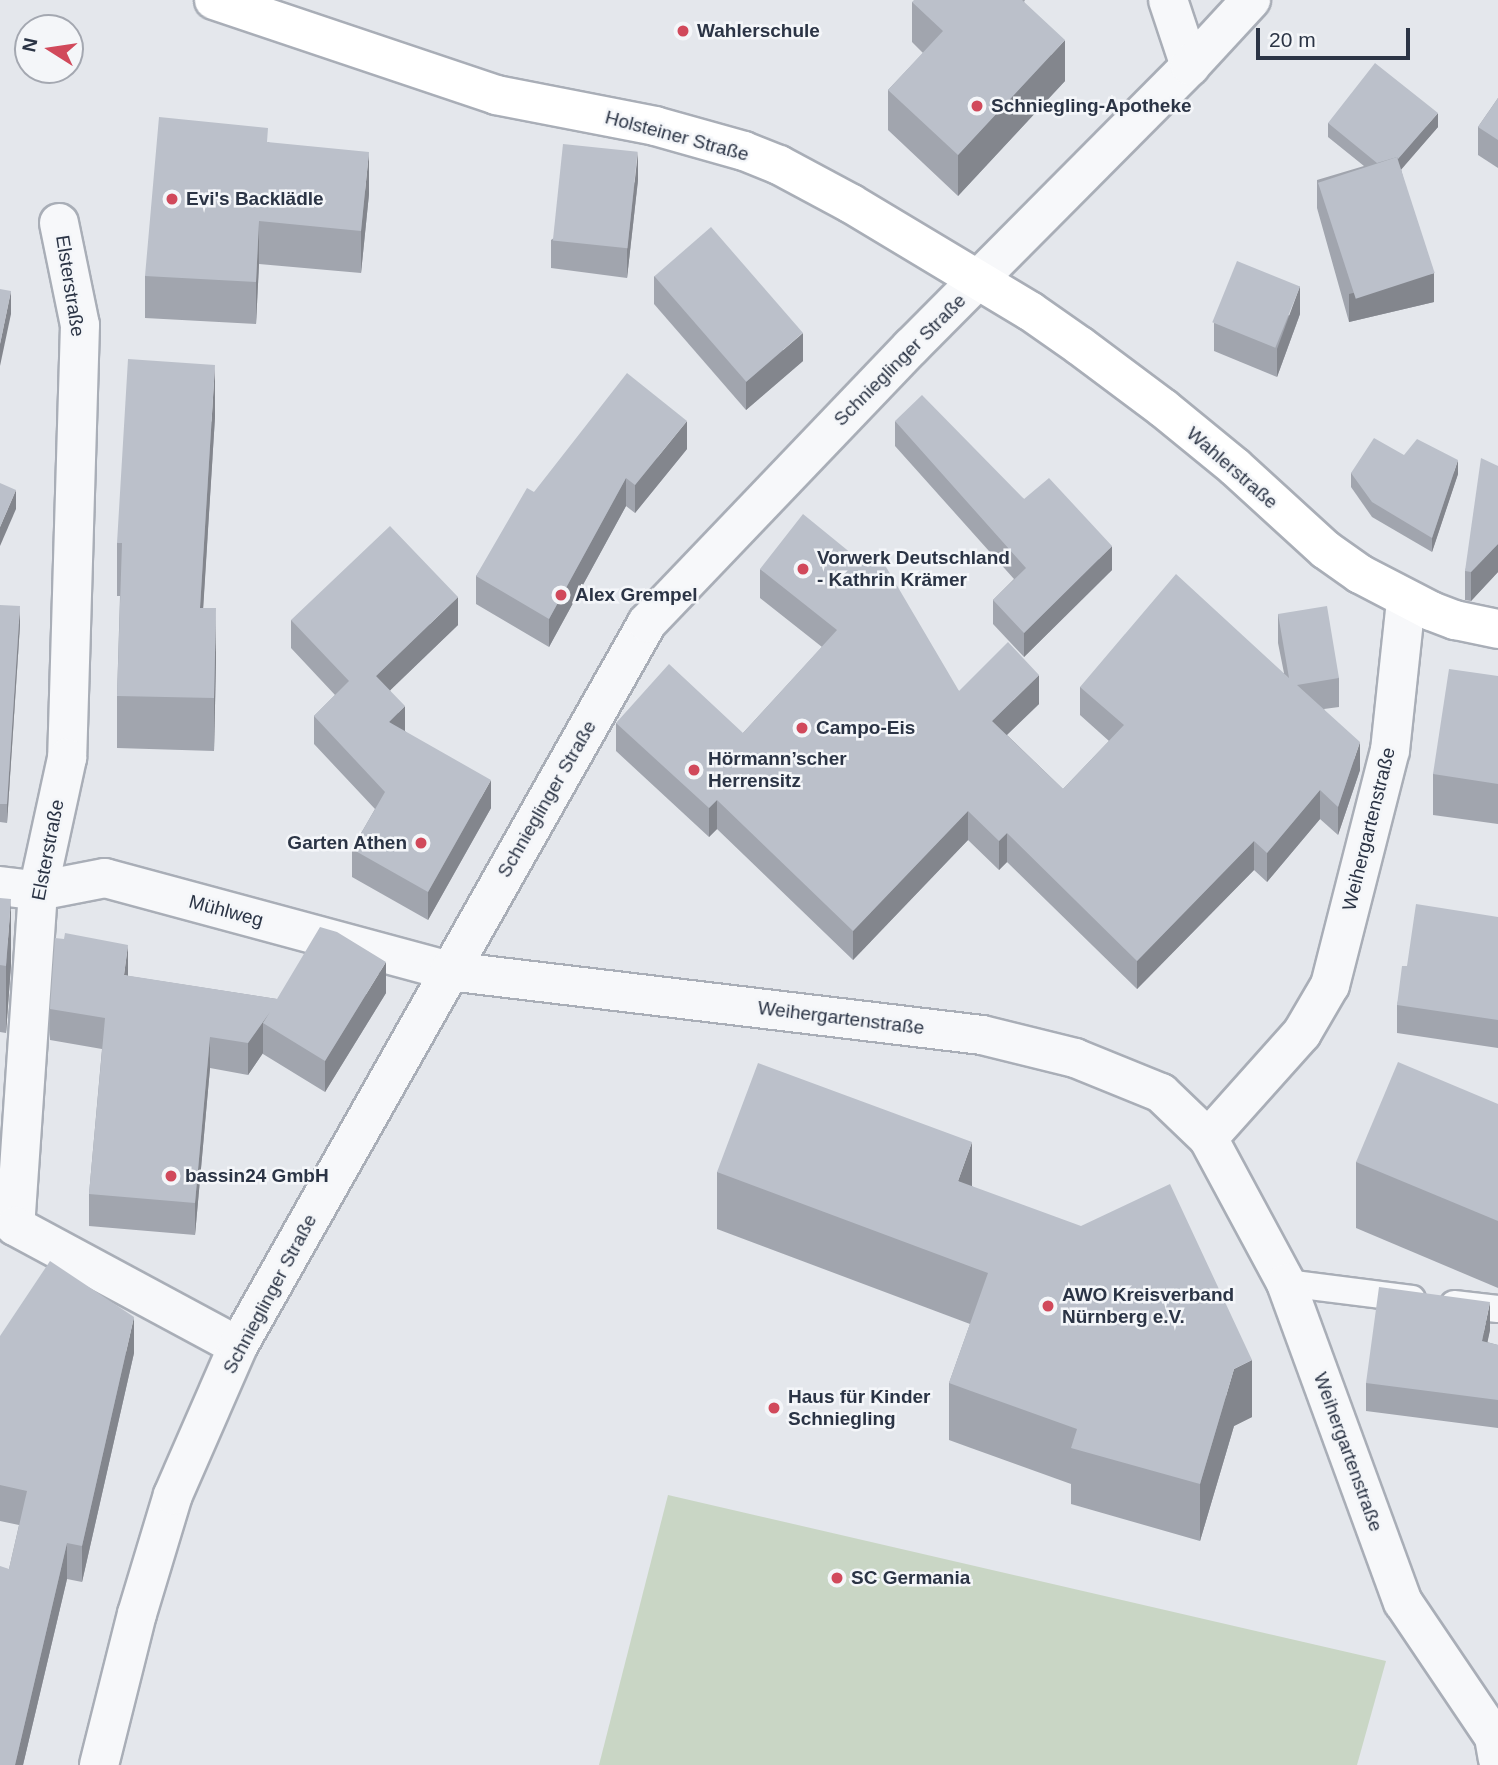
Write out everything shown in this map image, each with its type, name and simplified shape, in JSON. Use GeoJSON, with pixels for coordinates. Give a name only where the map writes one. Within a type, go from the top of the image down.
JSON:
{"type":"FeatureCollection","features":[{"type":"Feature","properties":{"kind":"main road","name":"Holsteiner Straße"},"geometry":{"type":"LineString","coordinates":[[214,0],[353,45],[402,66],[496,95],[655,126],[744,151],[812,181],[978,281]]}},
{"type":"Feature","properties":{"kind":"main road","name":"Holsteiner Straße"},"geometry":{"type":"LineString","coordinates":[[295,0],[353,45]]}},
{"type":"Feature","properties":{"kind":"main road","name":"Wahlerstraße"},"geometry":{"type":"LineString","coordinates":[[978,281],[1080,346],[1235,467],[1326,550],[1406,601],[1455,620],[1498,629]]}},
{"type":"Feature","properties":{"kind":"street"},"geometry":{"type":"LineString","coordinates":[[1168,0],[1190,66]]}},
{"type":"Feature","properties":{"kind":"street","name":"Schnieglinger Straße"},"geometry":{"type":"LineString","coordinates":[[99,1765],[137,1614],[173,1495],[238,1346],[647,623],[911,347],[1190,66],[1251,0]]}},
{"type":"Feature","properties":{"kind":"street","name":"Elsterstraße"},"geometry":{"type":"LineString","coordinates":[[59,223],[80,325],[67,744],[38,891],[7,1228],[238,1346]]}},
{"type":"Feature","properties":{"kind":"street","name":"Weihergartenstraße"},"geometry":{"type":"LineString","coordinates":[[1208,1138],[1302,1033],[1330,985],[1390,750],[1406,601]]}},
{"type":"Feature","properties":{"kind":"street","name":"Mühlweg"},"geometry":{"type":"LineString","coordinates":[[0,886],[38,891],[104,878],[449,971]]}},
{"type":"Feature","properties":{"kind":"street","name":"Weihergartenstraße"},"geometry":{"type":"LineString","coordinates":[[449,971],[982,1035],[1075,1059],[1161,1093],[1208,1138],[1286,1283],[1403,1602],[1494,1737],[1498,1759]]}},
{"type":"Feature","properties":{"kind":"lane"},"geometry":{"type":"LineString","coordinates":[[1286,1283],[1498,1309]]}},
{"type":"Feature","properties":{"kind":"green space","name":"SC Germania"},"geometry":{"type":"Polygon","coordinates":[[[668,1495],[1386,1661],[1357,1765],[599,1765],[668,1495]]]}},
{"type":"Feature","properties":{"kind":"building","name":"Schniegling-Apotheke"},"geometry":{"type":"Polygon","coordinates":[[[1022,0],[1065,40],[958,155],[888,90],[943,31],[912,2],[1022,0]]]}},
{"type":"Feature","properties":{"kind":"building"},"geometry":{"type":"Polygon","coordinates":[[[1375,63],[1438,113],[1398,159],[1397,157],[1377,163],[1328,123],[1375,63]]]}},
{"type":"Feature","properties":{"kind":"building"},"geometry":{"type":"Polygon","coordinates":[[[1498,98],[1498,140],[1478,127],[1498,98]]]}},
{"type":"Feature","properties":{"kind":"building"},"geometry":{"type":"Polygon","coordinates":[[[159,117],[268,128],[267,142],[369,152],[361,231],[259,221],[256,282],[145,276],[159,117]]]}},
{"type":"Feature","properties":{"kind":"building"},"geometry":{"type":"Polygon","coordinates":[[[563,144],[638,152],[627,248],[553,240],[563,144]]]}},
{"type":"Feature","properties":{"kind":"building"},"geometry":{"type":"Polygon","coordinates":[[[1397,157],[1435,273],[1356,299],[1318,183],[1397,157]]]}},
{"type":"Feature","properties":{"kind":"building"},"geometry":{"type":"Polygon","coordinates":[[[711,227],[803,333],[746,382],[654,276],[711,227]]]}},
{"type":"Feature","properties":{"kind":"building"},"geometry":{"type":"Polygon","coordinates":[[[1237,261],[1300,286],[1275,348],[1212,322],[1237,261]]]}},
{"type":"Feature","properties":{"kind":"building"},"geometry":{"type":"Polygon","coordinates":[[[0,289],[11,291],[0,344],[0,289]]]}},
{"type":"Feature","properties":{"kind":"building"},"geometry":{"type":"Polygon","coordinates":[[[128,359],[215,365],[200,608],[216,608],[214,698],[117,696],[122,543],[117,543],[128,359]]]}},
{"type":"Feature","properties":{"kind":"building"},"geometry":{"type":"Polygon","coordinates":[[[627,373],[687,421],[635,485],[626,478],[549,619],[476,576],[527,488],[534,492],[627,373]]]}},
{"type":"Feature","properties":{"kind":"building"},"geometry":{"type":"Polygon","coordinates":[[[922,395],[1024,499],[1049,478],[1112,546],[1024,633],[993,600],[1026,568],[895,421],[922,395]]]}},
{"type":"Feature","properties":{"kind":"building"},"geometry":{"type":"Polygon","coordinates":[[[1374,438],[1404,455],[1417,439],[1458,460],[1432,538],[1372,502],[1351,473],[1374,438]]]}},
{"type":"Feature","properties":{"kind":"building"},"geometry":{"type":"Polygon","coordinates":[[[1481,458],[1498,466],[1498,544],[1471,572],[1465,571],[1481,458]]]}},
{"type":"Feature","properties":{"kind":"building"},"geometry":{"type":"Polygon","coordinates":[[[0,483],[16,490],[0,527],[0,483]]]}},
{"type":"Feature","properties":{"kind":"building"},"geometry":{"type":"Polygon","coordinates":[[[803,514],[868,567],[879,555],[959,691],[1008,642],[1039,675],[992,721],[1063,789],[1124,725],[1080,687],[1176,574],[1289,678],[1278,614],[1327,606],[1339,678],[1297,685],[1360,742],[1338,807],[1320,790],[1267,853],[1254,841],[1137,961],[1007,833],[999,841],[968,811],[853,931],[717,800],[709,808],[616,723],[669,664],[743,733],[837,630],[760,569],[803,514]]]}},
{"type":"Feature","properties":{"kind":"building"},"geometry":{"type":"Polygon","coordinates":[[[390,526],[458,597],[376,676],[405,706],[389,722],[491,780],[428,892],[352,849],[385,792],[314,716],[349,681],[291,620],[390,526]]]}},
{"type":"Feature","properties":{"kind":"building"},"geometry":{"type":"Polygon","coordinates":[[[0,605],[20,606],[7,804],[0,804],[0,605]]]}},
{"type":"Feature","properties":{"kind":"building"},"geometry":{"type":"Polygon","coordinates":[[[1449,669],[1498,676],[1498,784],[1433,774],[1449,669]]]}},
{"type":"Feature","properties":{"kind":"building"},"geometry":{"type":"Polygon","coordinates":[[[0,898],[11,899],[6,966],[0,965],[0,898]]]}},
{"type":"Feature","properties":{"kind":"building"},"geometry":{"type":"Polygon","coordinates":[[[1416,904],[1498,917],[1498,1020],[1397,1005],[1402,966],[1407,966],[1416,904]]]}},
{"type":"Feature","properties":{"kind":"building"},"geometry":{"type":"Polygon","coordinates":[[[320,927],[337,932],[386,962],[325,1061],[263,1023],[270,1012],[248,1043],[210,1037],[195,1203],[89,1194],[105,1018],[50,1009],[55,938],[64,939],[65,933],[128,945],[124,975],[277,999],[320,927]]]}},
{"type":"Feature","properties":{"kind":"building"},"geometry":{"type":"Polygon","coordinates":[[[1398,1062],[1498,1104],[1498,1221],[1356,1162],[1398,1062]]]}},
{"type":"Feature","properties":{"kind":"building"},"geometry":{"type":"Polygon","coordinates":[[[758,1063],[972,1142],[958,1181],[1081,1226],[1170,1184],[1252,1360],[1234,1369],[1200,1484],[1071,1448],[1077,1429],[949,1383],[988,1273],[717,1172],[758,1063]]]}},
{"type":"Feature","properties":{"kind":"building"},"geometry":{"type":"Polygon","coordinates":[[[50,1261],[134,1317],[82,1546],[67,1543],[15,1765],[0,1765],[0,1566],[9,1569],[27,1491],[0,1485],[0,1336],[50,1261]]]}},
{"type":"Feature","properties":{"kind":"building"},"geometry":{"type":"Polygon","coordinates":[[[1379,1287],[1490,1302],[1482,1341],[1498,1345],[1498,1400],[1366,1383],[1379,1287]]]}},
{"type":"Feature","properties":{"kind":"place","name":"Wahlerschule"},"geometry":{"type":"Point","coordinates":[683,31]}},
{"type":"Feature","properties":{"kind":"place","name":"Schniegling-Apotheke"},"geometry":{"type":"Point","coordinates":[977,106]}},
{"type":"Feature","properties":{"kind":"place","name":"Evi's Backlädle"},"geometry":{"type":"Point","coordinates":[172,199]}},
{"type":"Feature","properties":{"kind":"place","name":"Vorwerk Deutschland - Kathrin Krämer"},"geometry":{"type":"Point","coordinates":[803,569]}},
{"type":"Feature","properties":{"kind":"place","name":"Alex Grempel"},"geometry":{"type":"Point","coordinates":[561,595]}},
{"type":"Feature","properties":{"kind":"place","name":"Campo-Eis"},"geometry":{"type":"Point","coordinates":[802,728]}},
{"type":"Feature","properties":{"kind":"place","name":"Hörmann’scher Herrensitz"},"geometry":{"type":"Point","coordinates":[694,770]}},
{"type":"Feature","properties":{"kind":"place","name":"Garten Athen"},"geometry":{"type":"Point","coordinates":[421,843]}},
{"type":"Feature","properties":{"kind":"place","name":"bassin24 GmbH"},"geometry":{"type":"Point","coordinates":[171,1176]}},
{"type":"Feature","properties":{"kind":"place","name":"AWO Kreisverband Nürnberg e.V."},"geometry":{"type":"Point","coordinates":[1048,1306]}},
{"type":"Feature","properties":{"kind":"place","name":"Haus für Kinder Schniegling"},"geometry":{"type":"Point","coordinates":[774,1408]}},
{"type":"Feature","properties":{"kind":"place","name":"SC Germania"},"geometry":{"type":"Point","coordinates":[837,1578]}}]}
